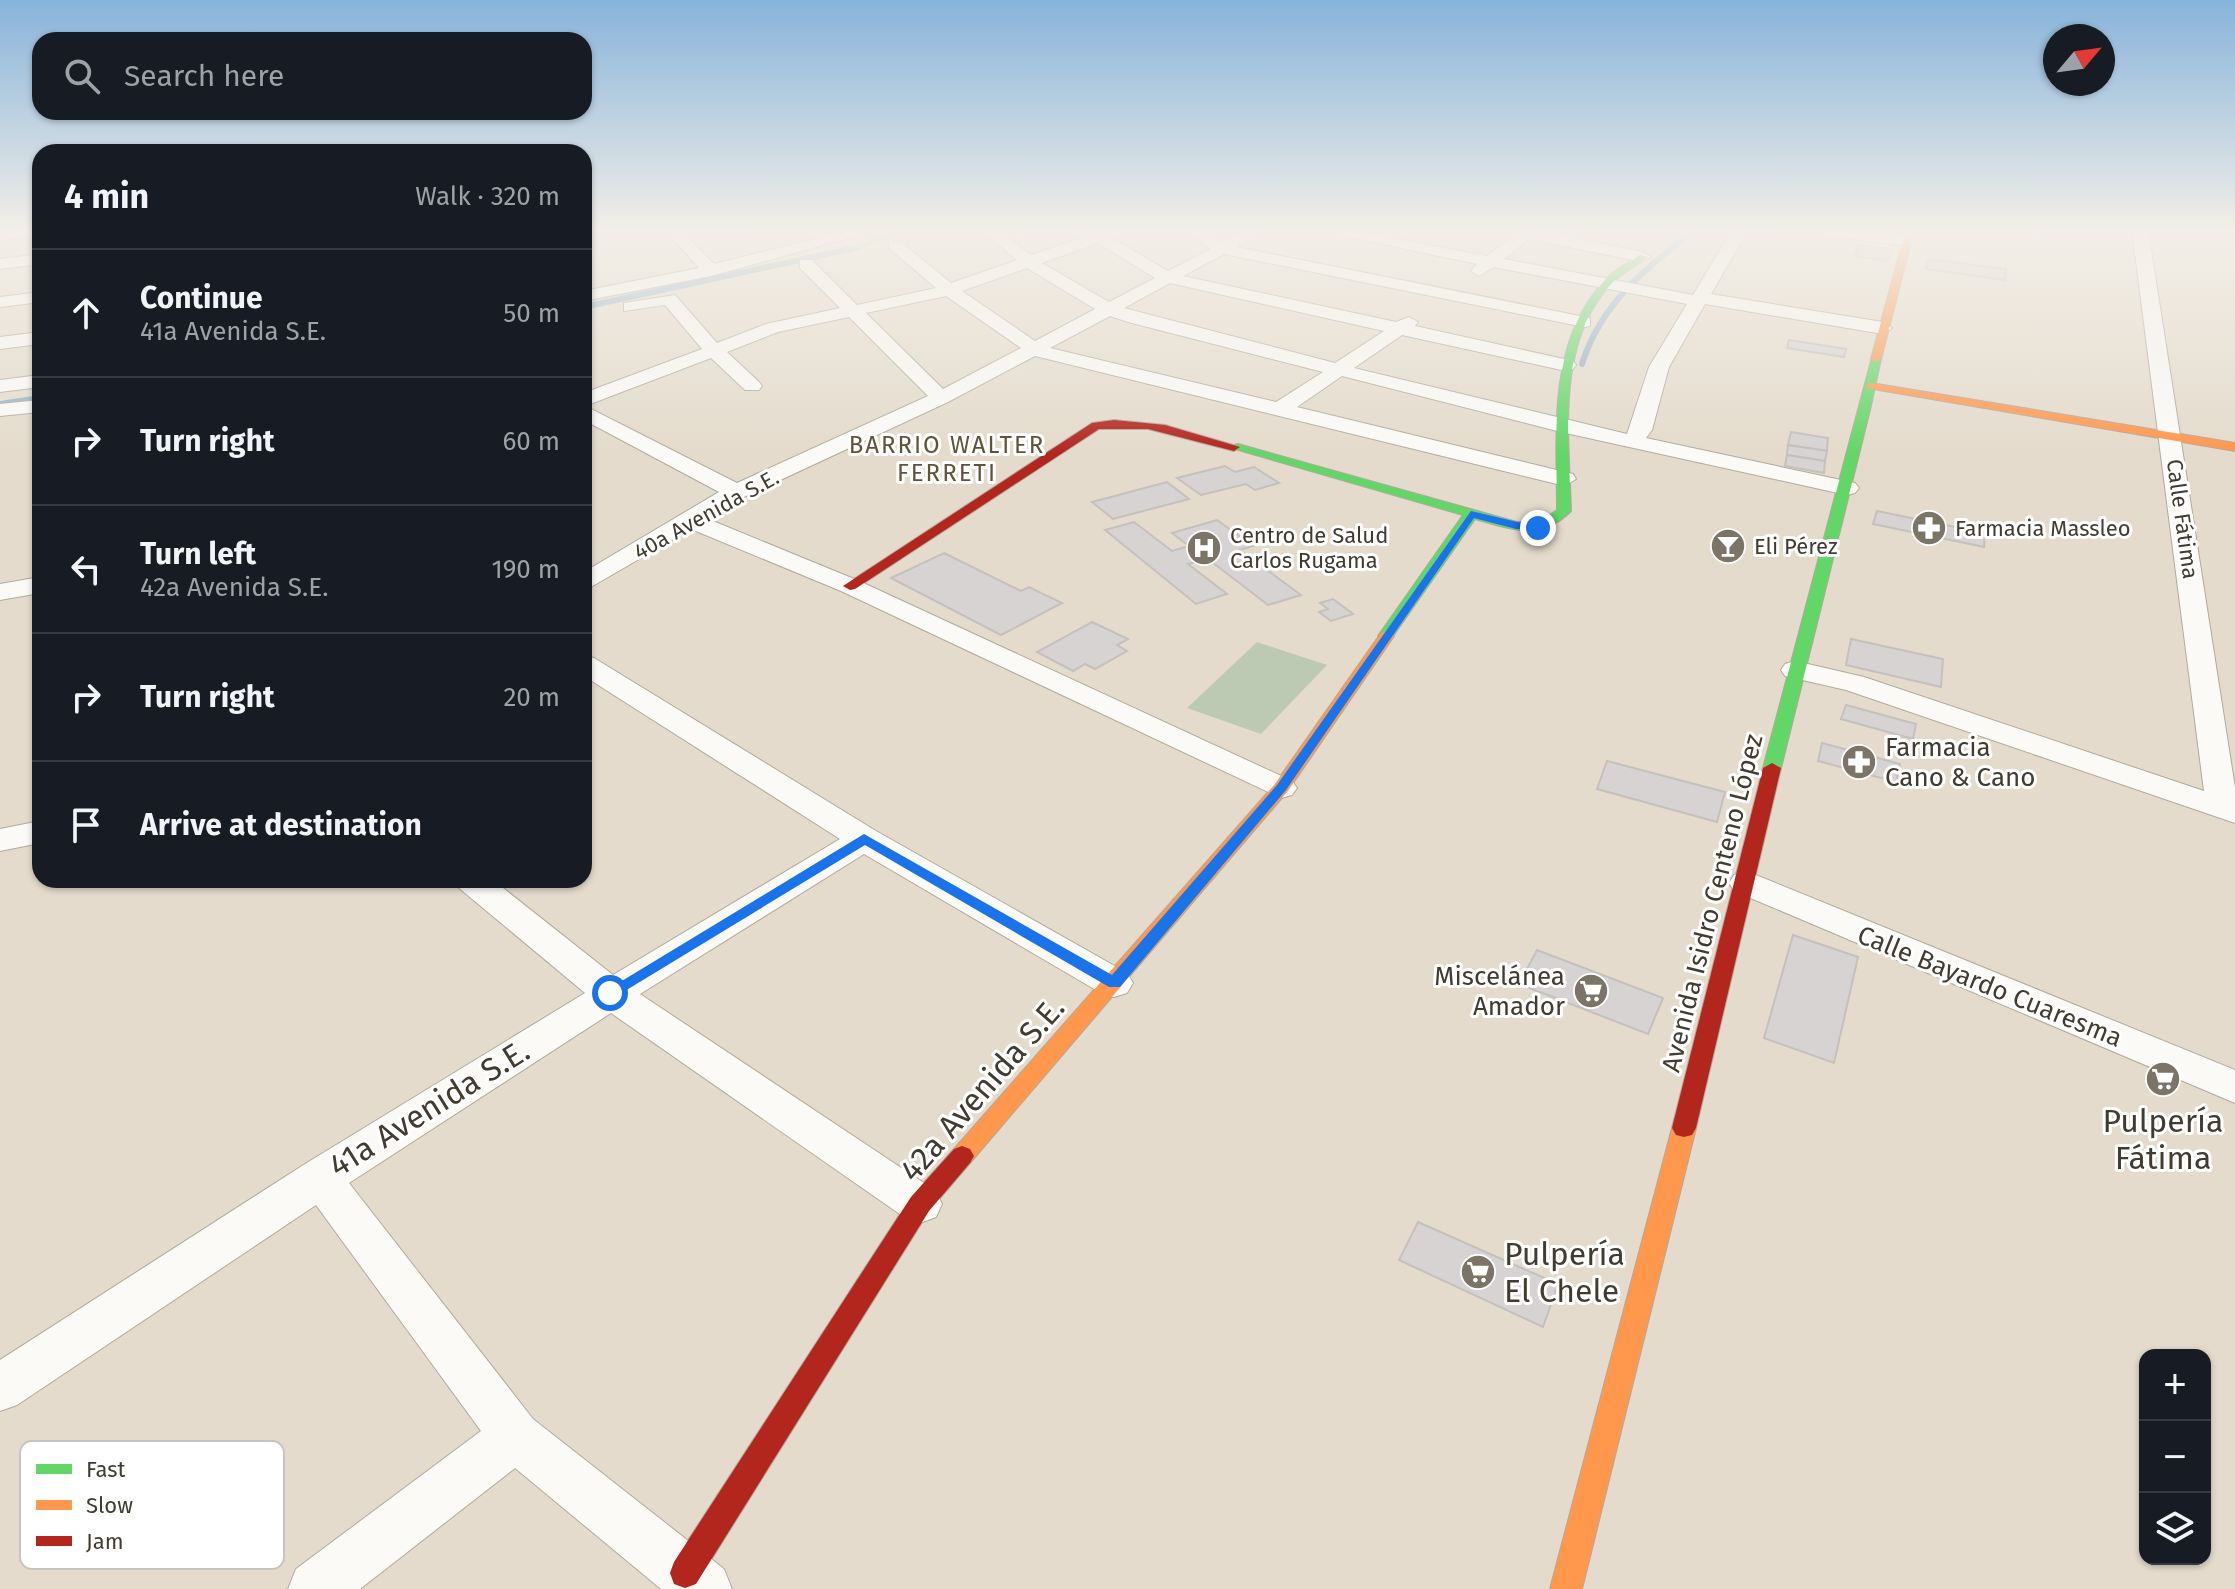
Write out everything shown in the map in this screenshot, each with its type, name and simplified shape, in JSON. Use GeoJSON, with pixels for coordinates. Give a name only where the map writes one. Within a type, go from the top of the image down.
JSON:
{"type":"FeatureCollection","features":[{"type":"Feature","properties":{"kind":"street"},"geometry":{"type":"LineString","coordinates":[[612,310],[642,304]]}},
{"type":"Feature","properties":{"kind":"street"},"geometry":{"type":"LineString","coordinates":[[673,304],[712,349],[752,386]]}},
{"type":"Feature","properties":{"kind":"street"},"geometry":{"type":"LineString","coordinates":[[849,304],[941,398]]}},
{"type":"Feature","properties":{"kind":"street"},"geometry":{"type":"LineString","coordinates":[[592,397],[773,328],[886,304]]}},
{"type":"Feature","properties":{"kind":"street"},"geometry":{"type":"LineString","coordinates":[[970,304],[1036,350],[1565,479]]}},
{"type":"Feature","properties":{"kind":"street"},"geometry":{"type":"LineString","coordinates":[[1098,304],[1108,310],[1561,426],[1847,488]]}},
{"type":"Feature","properties":{"kind":"street","name":"40a Avenida S.E."},"geometry":{"type":"LineString","coordinates":[[592,578],[736,492],[941,398],[1119,304]]}},
{"type":"Feature","properties":{"kind":"street"},"geometry":{"type":"LineString","coordinates":[[1286,304],[1566,365]]}},
{"type":"Feature","properties":{"kind":"street"},"geometry":{"type":"LineString","coordinates":[[1279,410],[1434,304]]}},
{"type":"Feature","properties":{"kind":"street"},"geometry":{"type":"LineString","coordinates":[[1501,304],[1584,322]]}},
{"type":"Feature","properties":{"kind":"street"},"geometry":{"type":"LineString","coordinates":[[850,586],[1096,426],[1122,421],[1152,424],[1516,526],[1538,528],[1555,523],[1564,511],[1561,426],[1566,365],[1594,304]]}},
{"type":"Feature","properties":{"kind":"street"},"geometry":{"type":"LineString","coordinates":[[1632,441],[1641,430],[1659,367],[1697,304]]}},
{"type":"Feature","properties":{"kind":"street"},"geometry":{"type":"LineString","coordinates":[[1726,304],[1883,328]]}},
{"type":"Feature","properties":{"kind":"street","name":"Avenida Isidro Centeno López"},"geometry":{"type":"LineString","coordinates":[[1566,1589],[1746,883],[1795,670],[1847,488],[1890,304]]}},
{"type":"Feature","properties":{"kind":"street","name":"Calle Fátima"},"geometry":{"type":"LineString","coordinates":[[2151,304],[2229,810]]}},
{"type":"Feature","properties":{"kind":"street"},"geometry":{"type":"LineString","coordinates":[[0,343],[32,339]]}},
{"type":"Feature","properties":{"kind":"street"},"geometry":{"type":"LineString","coordinates":[[592,378],[610,390]]}},
{"type":"Feature","properties":{"kind":"street"},"geometry":{"type":"LineString","coordinates":[[0,386],[32,382]]}},
{"type":"Feature","properties":{"kind":"street"},"geometry":{"type":"LineString","coordinates":[[1871,386],[2235,447]]}},
{"type":"Feature","properties":{"kind":"street"},"geometry":{"type":"LineString","coordinates":[[0,410],[32,407]]}},
{"type":"Feature","properties":{"kind":"street"},"geometry":{"type":"LineString","coordinates":[[592,416],[736,492]]}},
{"type":"Feature","properties":{"kind":"street","name":"42a Avenida S.E."},"geometry":{"type":"LineString","coordinates":[[695,1581],[920,1204],[1281,788],[1471,514]]}},
{"type":"Feature","properties":{"kind":"street"},"geometry":{"type":"LineString","coordinates":[[690,520],[850,586],[1281,788]]}},
{"type":"Feature","properties":{"kind":"street"},"geometry":{"type":"LineString","coordinates":[[0,592],[32,586]]}},
{"type":"Feature","properties":{"kind":"street"},"geometry":{"type":"LineString","coordinates":[[592,669],[864,839],[1114,983]]}},
{"type":"Feature","properties":{"kind":"street"},"geometry":{"type":"LineString","coordinates":[[1795,670],[1854,683],[2229,810]]}},
{"type":"Feature","properties":{"kind":"street"},"geometry":{"type":"LineString","coordinates":[[0,840],[32,834]]}},
{"type":"Feature","properties":{"kind":"street","name":"41a Avenida S.E."},"geometry":{"type":"LineString","coordinates":[[0,1388],[320,1177],[610,993],[864,839]]}},
{"type":"Feature","properties":{"kind":"street","name":"Calle Bayardo Cuaresma"},"geometry":{"type":"LineString","coordinates":[[1746,883],[2235,1087]]}},
{"type":"Feature","properties":{"kind":"street"},"geometry":{"type":"LineString","coordinates":[[481,888],[610,993],[920,1204]]}},
{"type":"Feature","properties":{"kind":"street"},"geometry":{"type":"LineString","coordinates":[[320,1177],[515,1436],[695,1581]]}},
{"type":"Feature","properties":{"kind":"street"},"geometry":{"type":"LineString","coordinates":[[316,1589],[515,1436]]}},
{"type":"Feature","properties":{"kind":"green space"},"geometry":{"type":"Polygon","coordinates":[[[1257,642],[1327,665],[1261,734],[1187,708],[1257,642]]]}},
{"type":"Feature","properties":{"kind":"building"},"geometry":{"type":"Polygon","coordinates":[[[1789,340],[1846,349],[1844,357],[1787,348],[1789,340]]]}},
{"type":"Feature","properties":{"kind":"building"},"geometry":{"type":"Polygon","coordinates":[[[1791,432],[1828,438],[1827,451],[1788,445],[1791,432]]]}},
{"type":"Feature","properties":{"kind":"building"},"geometry":{"type":"Polygon","coordinates":[[[1788,445],[1827,451],[1825,461],[1787,455],[1788,445]]]}},
{"type":"Feature","properties":{"kind":"building"},"geometry":{"type":"Polygon","coordinates":[[[1787,455],[1825,461],[1824,473],[1785,466],[1787,455]]]}},
{"type":"Feature","properties":{"kind":"building"},"geometry":{"type":"Polygon","coordinates":[[[1225,466],[1235,472],[1254,467],[1279,483],[1255,490],[1246,484],[1201,495],[1177,478],[1225,466]]]}},
{"type":"Feature","properties":{"kind":"building"},"geometry":{"type":"Polygon","coordinates":[[[1167,482],[1189,499],[1113,519],[1092,502],[1167,482]]]}},
{"type":"Feature","properties":{"kind":"building","name":"Farmacia Massleo"},"geometry":{"type":"Polygon","coordinates":[[[1877,511],[1985,533],[1984,547],[1873,524],[1877,511]]]}},
{"type":"Feature","properties":{"kind":"building"},"geometry":{"type":"Polygon","coordinates":[[[1217,520],[1253,546],[1240,550],[1301,595],[1268,605],[1208,559],[1188,564],[1227,594],[1196,604],[1105,530],[1134,522],[1172,551],[1189,546],[1172,533],[1217,520]]]}},
{"type":"Feature","properties":{"kind":"building"},"geometry":{"type":"Polygon","coordinates":[[[944,553],[1021,591],[1029,587],[1062,603],[1001,635],[891,578],[944,553]]]}},
{"type":"Feature","properties":{"kind":"building"},"geometry":{"type":"Polygon","coordinates":[[[1333,599],[1353,614],[1331,621],[1319,612],[1328,609],[1320,603],[1333,599]]]}},
{"type":"Feature","properties":{"kind":"building"},"geometry":{"type":"Polygon","coordinates":[[[1092,622],[1128,639],[1117,645],[1127,651],[1095,669],[1085,664],[1073,671],[1037,652],[1092,622]]]}},
{"type":"Feature","properties":{"kind":"building"},"geometry":{"type":"Polygon","coordinates":[[[1851,639],[1943,659],[1941,687],[1846,665],[1851,639]]]}},
{"type":"Feature","properties":{"kind":"building"},"geometry":{"type":"Polygon","coordinates":[[[1846,705],[1916,724],[1913,739],[1841,719],[1846,705]]]}},
{"type":"Feature","properties":{"kind":"building","name":"Farmacia Cano & Cano"},"geometry":{"type":"Polygon","coordinates":[[[1822,743],[1900,764],[1896,782],[1818,761],[1822,743]]]}},
{"type":"Feature","properties":{"kind":"building"},"geometry":{"type":"Polygon","coordinates":[[[1607,761],[1725,792],[1717,822],[1597,789],[1607,761]]]}},
{"type":"Feature","properties":{"kind":"building"},"geometry":{"type":"Polygon","coordinates":[[[1793,935],[1858,957],[1834,1063],[1764,1038],[1793,935]]]}},
{"type":"Feature","properties":{"kind":"building","name":"Miscelánea Amador"},"geometry":{"type":"Polygon","coordinates":[[[1537,950],[1663,998],[1648,1034],[1519,984],[1537,950]]]}},
{"type":"Feature","properties":{"kind":"building","name":"Pulpería El Chele"},"geometry":{"type":"Polygon","coordinates":[[[1418,1222],[1558,1284],[1543,1327],[1399,1260],[1418,1222]]]}},
{"type":"Feature","properties":{"kind":"waterway"},"geometry":{"type":"LineString","coordinates":[[592,305],[597,304]]}},
{"type":"Feature","properties":{"kind":"waterway"},"geometry":{"type":"LineString","coordinates":[[1582,364],[1590,342],[1614,304]]}},
{"type":"Feature","properties":{"kind":"waterway"},"geometry":{"type":"LineString","coordinates":[[0,405],[32,400]]}},
{"type":"Feature","properties":{"kind":"traffic: fast"},"geometry":{"type":"LineString","coordinates":[[1234,447],[1516,526],[1543,526],[1564,511],[1564,390],[1576,332],[1590,304]]}},
{"type":"Feature","properties":{"kind":"traffic: fast"},"geometry":{"type":"LineString","coordinates":[[1772,768],[1876,359]]}},
{"type":"Feature","properties":{"kind":"traffic: fast"},"geometry":{"type":"LineString","coordinates":[[1386,636],[1471,514]]}},
{"type":"Feature","properties":{"kind":"traffic: slow"},"geometry":{"type":"LineString","coordinates":[[1876,359],[1890,304]]}},
{"type":"Feature","properties":{"kind":"traffic: slow"},"geometry":{"type":"LineString","coordinates":[[1871,386],[2235,447]]}},
{"type":"Feature","properties":{"kind":"traffic: slow"},"geometry":{"type":"LineString","coordinates":[[962,1156],[1281,788],[1386,636]]}},
{"type":"Feature","properties":{"kind":"traffic: slow"},"geometry":{"type":"LineString","coordinates":[[1566,1589],[1684,1128]]}},
{"type":"Feature","properties":{"kind":"traffic: jam"},"geometry":{"type":"LineString","coordinates":[[850,586],[1096,426],[1148,425],[1234,447]]}},
{"type":"Feature","properties":{"kind":"traffic: jam"},"geometry":{"type":"LineString","coordinates":[[1684,1128],[1772,768]]}},
{"type":"Feature","properties":{"kind":"traffic: jam"},"geometry":{"type":"LineString","coordinates":[[685,1573],[920,1204],[962,1156]]}},
{"type":"Feature","properties":{"kind":"place","name":"Farmacia Massleo"},"geometry":{"type":"Point","coordinates":[1929,528]}},
{"type":"Feature","properties":{"kind":"place","name":"Eli Pérez"},"geometry":{"type":"Point","coordinates":[1728,546]}},
{"type":"Feature","properties":{"kind":"place","name":"Centro de Salud Carlos Rugama"},"geometry":{"type":"Point","coordinates":[1204,548]}},
{"type":"Feature","properties":{"kind":"place","name":"Farmacia Cano & Cano"},"geometry":{"type":"Point","coordinates":[1859,762]}},
{"type":"Feature","properties":{"kind":"place","name":"Miscelánea Amador"},"geometry":{"type":"Point","coordinates":[1591,991]}},
{"type":"Feature","properties":{"kind":"place","name":"Pulpería Fátima"},"geometry":{"type":"Point","coordinates":[2163,1079]}},
{"type":"Feature","properties":{"kind":"place","name":"Pulpería El Chele"},"geometry":{"type":"Point","coordinates":[1478,1272]}},
{"type":"Feature","properties":{"kind":"district","name":"BARRIO WALTER FERRETI"},"geometry":{"type":"Point","coordinates":[947,459]}},
{"type":"Feature","properties":{"kind":"route"},"geometry":{"type":"LineString","coordinates":[[610,993],[864,839],[1114,983],[1281,788],[1471,514],[1516,526],[1538,528]]}}]}
